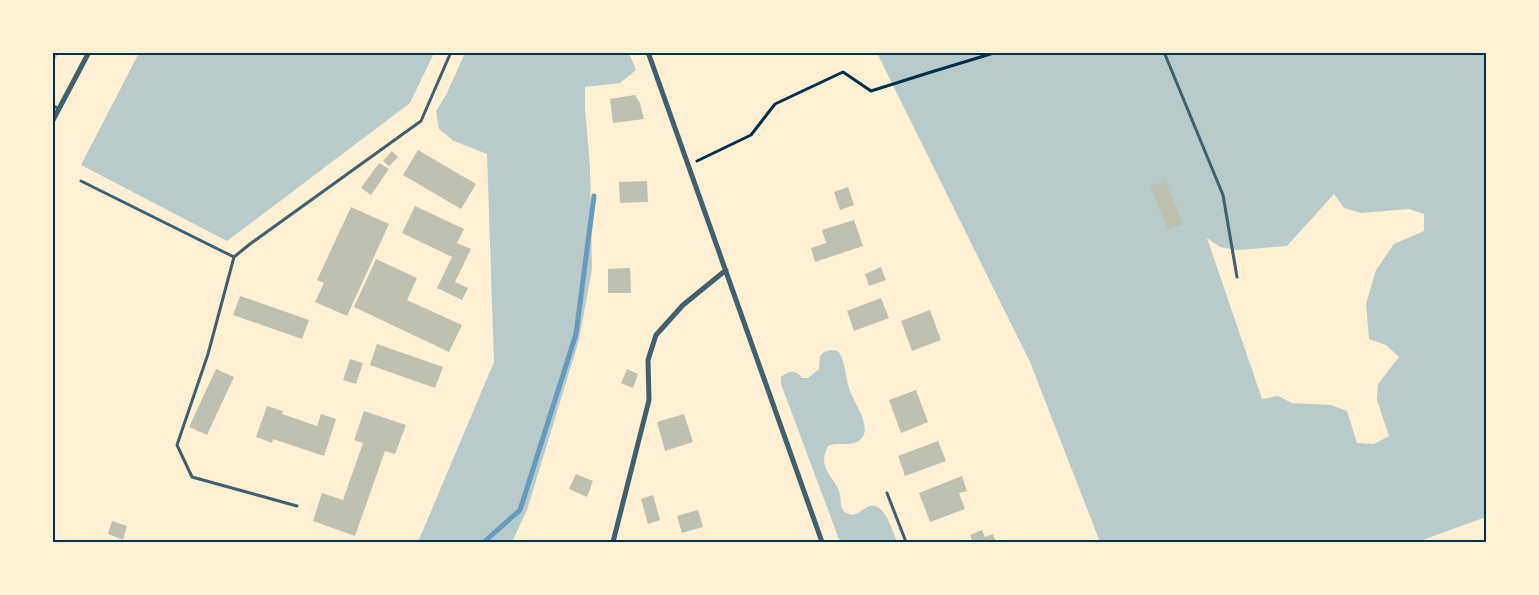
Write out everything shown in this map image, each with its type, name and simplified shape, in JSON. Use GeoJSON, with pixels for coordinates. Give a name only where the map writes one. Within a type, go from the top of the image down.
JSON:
{"type":"FeatureCollection","features":[{"type":"Feature","properties":{"kind":"street"},"geometry":{"type":"LineString","coordinates":[[52,122],[89,52]]}},
{"type":"Feature","properties":{"kind":"street"},"geometry":{"type":"LineString","coordinates":[[648,52],[822,542]]}},
{"type":"Feature","properties":{"kind":"street"},"geometry":{"type":"LineString","coordinates":[[614,542],[649,400],[648,360],[656,335],[683,305],[726,270]]}},
{"type":"Feature","properties":{"kind":"lane"},"geometry":{"type":"LineString","coordinates":[[297,506],[192,478],[177,445],[208,354],[234,257],[421,121],[451,52]]}},
{"type":"Feature","properties":{"kind":"lane"},"geometry":{"type":"LineString","coordinates":[[1164,52],[1223,195],[1237,277]]}},
{"type":"Feature","properties":{"kind":"lane"},"geometry":{"type":"LineString","coordinates":[[52,105],[59,109]]}},
{"type":"Feature","properties":{"kind":"lane"},"geometry":{"type":"LineString","coordinates":[[80,181],[234,257]]}},
{"type":"Feature","properties":{"kind":"lane"},"geometry":{"type":"LineString","coordinates":[[887,493],[906,542]]}},
{"type":"Feature","properties":{"kind":"path"},"geometry":{"type":"LineString","coordinates":[[688,166],[751,135],[775,104],[843,72],[871,91],[997,52]]}},
{"type":"Feature","properties":{"kind":"shaded area"},"geometry":{"type":"Polygon","coordinates":[[[139,53],[434,53],[410,103],[227,241],[81,165],[139,53]]]}},
{"type":"Feature","properties":{"kind":"shaded area"},"geometry":{"type":"Polygon","coordinates":[[[465,53],[629,53],[636,70],[620,83],[585,87],[590,167],[592,269],[579,340],[527,510],[512,542],[418,542],[494,362],[487,154],[454,141],[439,129],[436,111],[446,95],[465,53]]]}},
{"type":"Feature","properties":{"kind":"shaded area"},"geometry":{"type":"Polygon","coordinates":[[[877,53],[1486,53],[1486,517],[1417,542],[1100,542],[1030,362],[877,53]],[[1334,194],[1287,246],[1237,250],[1220,247],[1207,238],[1262,399],[1278,396],[1292,403],[1331,405],[1347,411],[1357,443],[1374,444],[1389,436],[1377,400],[1378,384],[1399,357],[1386,345],[1369,339],[1366,304],[1376,270],[1394,244],[1424,231],[1424,214],[1409,209],[1361,213],[1344,208],[1334,194]]]}},
{"type":"Feature","properties":{"kind":"shaded area"},"geometry":{"type":"Polygon","coordinates":[[[838,351],[841,356],[851,394],[864,421],[865,428],[864,434],[857,442],[828,446],[824,460],[825,465],[839,491],[843,510],[854,515],[866,508],[877,507],[886,517],[897,542],[840,542],[781,384],[781,377],[789,372],[797,373],[802,378],[808,378],[819,369],[820,356],[824,352],[838,351]]]}},
{"type":"Feature","properties":{"kind":"building"},"geometry":{"type":"Polygon","coordinates":[[[52,52],[59,52],[52,65],[52,52]]]}},
{"type":"Feature","properties":{"kind":"building"},"geometry":{"type":"Polygon","coordinates":[[[635,95],[640,103],[644,119],[613,123],[610,99],[635,95]]]}},
{"type":"Feature","properties":{"kind":"building"},"geometry":{"type":"Polygon","coordinates":[[[418,150],[476,184],[461,209],[403,175],[418,150]]]}},
{"type":"Feature","properties":{"kind":"building"},"geometry":{"type":"Polygon","coordinates":[[[392,151],[398,157],[389,166],[383,161],[392,151]]]}},
{"type":"Feature","properties":{"kind":"building"},"geometry":{"type":"Polygon","coordinates":[[[379,163],[389,169],[371,195],[361,188],[379,163]]]}},
{"type":"Feature","properties":{"kind":"building"},"geometry":{"type":"Polygon","coordinates":[[[1165,180],[1183,224],[1168,230],[1150,186],[1165,180]]]}},
{"type":"Feature","properties":{"kind":"building"},"geometry":{"type":"Polygon","coordinates":[[[647,181],[648,202],[620,203],[619,182],[647,181]]]}},
{"type":"Feature","properties":{"kind":"building"},"geometry":{"type":"Polygon","coordinates":[[[848,187],[854,205],[840,210],[834,192],[848,187]]]}},
{"type":"Feature","properties":{"kind":"building"},"geometry":{"type":"Polygon","coordinates":[[[415,206],[464,229],[457,243],[471,249],[455,282],[468,288],[462,300],[437,288],[452,257],[402,233],[415,206]]]}},
{"type":"Feature","properties":{"kind":"building"},"geometry":{"type":"Polygon","coordinates":[[[351,207],[389,224],[347,316],[315,302],[324,283],[317,280],[351,207]]]}},
{"type":"Feature","properties":{"kind":"building"},"geometry":{"type":"Polygon","coordinates":[[[854,220],[863,246],[815,262],[811,248],[826,243],[822,230],[854,220]]]}},
{"type":"Feature","properties":{"kind":"building"},"geometry":{"type":"Polygon","coordinates":[[[376,259],[417,278],[407,300],[462,325],[449,352],[354,307],[376,259]]]}},
{"type":"Feature","properties":{"kind":"building"},"geometry":{"type":"Polygon","coordinates":[[[881,267],[886,280],[869,286],[865,274],[881,267]]]}},
{"type":"Feature","properties":{"kind":"building"},"geometry":{"type":"Polygon","coordinates":[[[630,268],[631,293],[608,293],[608,269],[630,268]]]}},
{"type":"Feature","properties":{"kind":"building"},"geometry":{"type":"Polygon","coordinates":[[[240,296],[309,320],[302,339],[233,315],[240,296]]]}},
{"type":"Feature","properties":{"kind":"building"},"geometry":{"type":"Polygon","coordinates":[[[881,298],[889,318],[854,331],[847,311],[881,298]]]}},
{"type":"Feature","properties":{"kind":"building"},"geometry":{"type":"Polygon","coordinates":[[[930,310],[941,340],[912,351],[901,321],[930,310]]]}},
{"type":"Feature","properties":{"kind":"building"},"geometry":{"type":"Polygon","coordinates":[[[377,344],[443,367],[435,388],[370,365],[377,344]]]}},
{"type":"Feature","properties":{"kind":"building"},"geometry":{"type":"Polygon","coordinates":[[[350,359],[363,363],[356,384],[343,380],[350,359]]]}},
{"type":"Feature","properties":{"kind":"building"},"geometry":{"type":"Polygon","coordinates":[[[216,369],[234,377],[207,435],[189,427],[216,369]]]}},
{"type":"Feature","properties":{"kind":"building"},"geometry":{"type":"Polygon","coordinates":[[[627,369],[638,374],[633,388],[621,383],[627,369]]]}},
{"type":"Feature","properties":{"kind":"building"},"geometry":{"type":"Polygon","coordinates":[[[916,390],[928,422],[901,433],[889,400],[916,390]]]}},
{"type":"Feature","properties":{"kind":"building"},"geometry":{"type":"Polygon","coordinates":[[[267,406],[283,411],[282,414],[317,426],[321,414],[336,419],[324,456],[273,439],[272,443],[256,437],[267,406]]]}},
{"type":"Feature","properties":{"kind":"building"},"geometry":{"type":"Polygon","coordinates":[[[364,411],[406,425],[395,454],[385,451],[355,536],[313,521],[322,493],[343,500],[363,443],[354,440],[364,411]]]}},
{"type":"Feature","properties":{"kind":"building"},"geometry":{"type":"Polygon","coordinates":[[[684,414],[693,442],[665,451],[657,422],[684,414]]]}},
{"type":"Feature","properties":{"kind":"building"},"geometry":{"type":"Polygon","coordinates":[[[938,441],[946,461],[905,476],[898,456],[938,441]]]}},
{"type":"Feature","properties":{"kind":"building"},"geometry":{"type":"Polygon","coordinates":[[[576,474],[593,481],[587,497],[569,489],[576,474]]]}},
{"type":"Feature","properties":{"kind":"building"},"geometry":{"type":"Polygon","coordinates":[[[962,476],[967,491],[959,493],[965,509],[930,522],[919,493],[962,476]]]}},
{"type":"Feature","properties":{"kind":"building"},"geometry":{"type":"Polygon","coordinates":[[[653,495],[660,520],[648,524],[641,499],[653,495]]]}},
{"type":"Feature","properties":{"kind":"building"},"geometry":{"type":"Polygon","coordinates":[[[698,510],[703,527],[682,533],[677,516],[698,510]]]}},
{"type":"Feature","properties":{"kind":"building"},"geometry":{"type":"Polygon","coordinates":[[[112,521],[127,526],[123,540],[108,534],[112,521]]]}},
{"type":"Feature","properties":{"kind":"building"},"geometry":{"type":"Polygon","coordinates":[[[982,530],[985,537],[993,534],[996,542],[973,542],[970,535],[982,530]]]}},
{"type":"Feature","properties":{"kind":"waterway"},"geometry":{"type":"LineString","coordinates":[[484,542],[520,510],[576,334],[594,196]]}}]}
